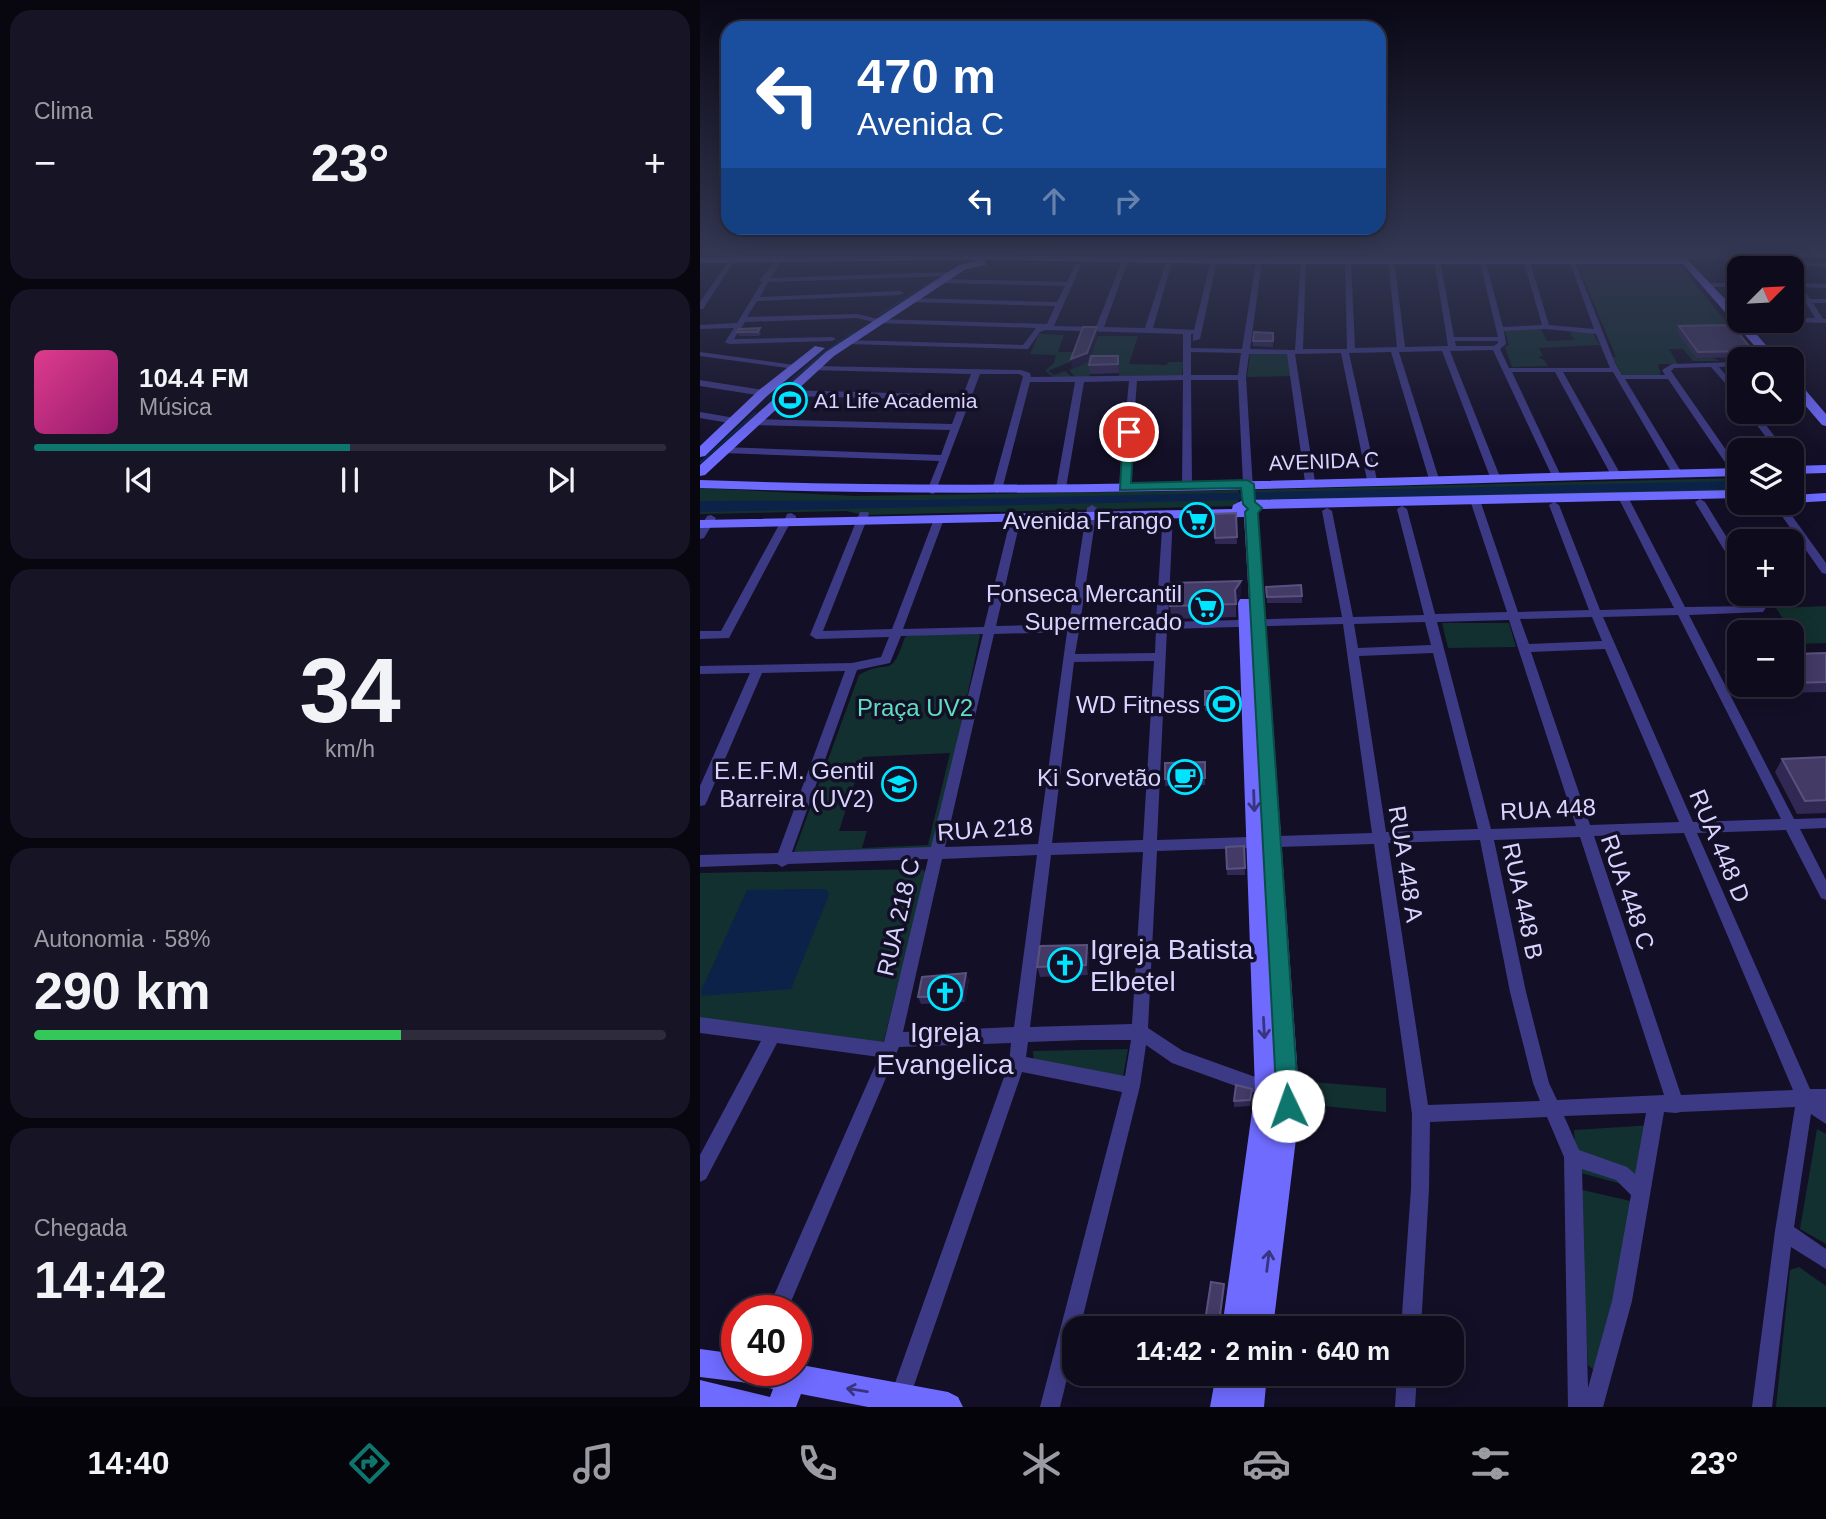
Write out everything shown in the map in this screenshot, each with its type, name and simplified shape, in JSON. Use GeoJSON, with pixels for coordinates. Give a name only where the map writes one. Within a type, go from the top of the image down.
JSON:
{"type":"FeatureCollection","features":[{"type":"Feature","properties":{"kind":"street"},"geometry":{"type":"LineString","coordinates":[[700,327],[781,321]]}},
{"type":"Feature","properties":{"kind":"street"},"geometry":{"type":"LineString","coordinates":[[700,452],[794,367],[858,321]]}},
{"type":"Feature","properties":{"kind":"street"},"geometry":{"type":"LineString","coordinates":[[700,472],[813,368],[878,321],[1197,332]]}},
{"type":"Feature","properties":{"kind":"street"},"geometry":{"type":"LineString","coordinates":[[1049,327],[1052,321]]}},
{"type":"Feature","properties":{"kind":"street"},"geometry":{"type":"LineString","coordinates":[[1099,330],[1103,321]]}},
{"type":"Feature","properties":{"kind":"street"},"geometry":{"type":"LineString","coordinates":[[1148,331],[1151,321]]}},
{"type":"Feature","properties":{"kind":"street"},"geometry":{"type":"LineString","coordinates":[[1187,486],[1188,377],[1191,350],[1200,321]]}},
{"type":"Feature","properties":{"kind":"street"},"geometry":{"type":"LineString","coordinates":[[1238,1316],[1267,1090],[1264,842],[1242,376],[1250,321]]}},
{"type":"Feature","properties":{"kind":"street"},"geometry":{"type":"LineString","coordinates":[[1298,321],[1295,351],[1310,482]]}},
{"type":"Feature","properties":{"kind":"street"},"geometry":{"type":"LineString","coordinates":[[1347,321],[1347,350],[1372,480]]}},
{"type":"Feature","properties":{"kind":"street"},"geometry":{"type":"LineString","coordinates":[[1395,321],[1397,349],[1434,479]]}},
{"type":"Feature","properties":{"kind":"street"},"geometry":{"type":"LineString","coordinates":[[1446,321],[1449,345],[1494,477]]}},
{"type":"Feature","properties":{"kind":"street"},"geometry":{"type":"LineString","coordinates":[[1449,345],[1496,348],[1502,344],[1497,321]]}},
{"type":"Feature","properties":{"kind":"street"},"geometry":{"type":"LineString","coordinates":[[1544,321],[1546,327]]}},
{"type":"Feature","properties":{"kind":"street"},"geometry":{"type":"LineString","coordinates":[[1596,321],[1617,373],[1677,473]]}},
{"type":"Feature","properties":{"kind":"street"},"geometry":{"type":"LineString","coordinates":[[1735,321],[1755,347]]}},
{"type":"Feature","properties":{"kind":"street"},"geometry":{"type":"LineString","coordinates":[[739,323],[729,341],[832,339]]}},
{"type":"Feature","properties":{"kind":"street"},"geometry":{"type":"LineString","coordinates":[[846,342],[1021,348],[1027,346],[1037,330],[1049,327]]}},
{"type":"Feature","properties":{"kind":"street"},"geometry":{"type":"LineString","coordinates":[[1499,329],[1546,327],[1600,332]]}},
{"type":"Feature","properties":{"kind":"street"},"geometry":{"type":"LineString","coordinates":[[1187,332],[1191,350]]}},
{"type":"Feature","properties":{"kind":"street"},"geometry":{"type":"LineString","coordinates":[[1751,333],[1762,347]]}},
{"type":"Feature","properties":{"kind":"street"},"geometry":{"type":"LineString","coordinates":[[1191,350],[1397,349],[1502,339]]}},
{"type":"Feature","properties":{"kind":"street"},"geometry":{"type":"LineString","coordinates":[[1496,348],[1556,476]]}},
{"type":"Feature","properties":{"kind":"street"},"geometry":{"type":"LineString","coordinates":[[700,354],[794,367]]}},
{"type":"Feature","properties":{"kind":"street"},"geometry":{"type":"LineString","coordinates":[[1727,364],[1667,366],[1670,377],[1727,457]]}},
{"type":"Feature","properties":{"kind":"street"},"geometry":{"type":"LineString","coordinates":[[1713,365],[1727,382]]}},
{"type":"Feature","properties":{"kind":"street"},"geometry":{"type":"LineString","coordinates":[[813,368],[1021,372],[1027,375],[997,490]]}},
{"type":"Feature","properties":{"kind":"street"},"geometry":{"type":"LineString","coordinates":[[1508,370],[1558,370],[1670,377]]}},
{"type":"Feature","properties":{"kind":"street"},"geometry":{"type":"LineString","coordinates":[[1558,370],[1616,475]]}},
{"type":"Feature","properties":{"kind":"street"},"geometry":{"type":"LineString","coordinates":[[932,491],[976,372]]}},
{"type":"Feature","properties":{"kind":"street"},"geometry":{"type":"LineString","coordinates":[[1026,380],[1242,376]]}},
{"type":"Feature","properties":{"kind":"street"},"geometry":{"type":"LineString","coordinates":[[1124,487],[1133,378]]}},
{"type":"Feature","properties":{"kind":"street"},"geometry":{"type":"LineString","coordinates":[[1061,488],[1080,379]]}},
{"type":"Feature","properties":{"kind":"street"},"geometry":{"type":"LineString","coordinates":[[700,383],[759,397],[773,405]]}},
{"type":"Feature","properties":{"kind":"street"},"geometry":{"type":"LineString","coordinates":[[785,393],[965,398]]}},
{"type":"Feature","properties":{"kind":"street"},"geometry":{"type":"LineString","coordinates":[[1804,399],[1826,422]]}},
{"type":"Feature","properties":{"kind":"street"},"geometry":{"type":"LineString","coordinates":[[1804,402],[1826,431]]}},
{"type":"Feature","properties":{"kind":"street"},"geometry":{"type":"LineString","coordinates":[[700,415],[735,421]]}},
{"type":"Feature","properties":{"kind":"street"},"geometry":{"type":"LineString","coordinates":[[755,422],[955,426]]}},
{"type":"Feature","properties":{"kind":"street"},"geometry":{"type":"LineString","coordinates":[[1760,424],[1771,438]]}},
{"type":"Feature","properties":{"kind":"street"},"geometry":{"type":"LineString","coordinates":[[723,450],[943,458]]}},
{"type":"Feature","properties":{"kind":"street"},"geometry":{"type":"LineString","coordinates":[[1804,468],[1826,469]]}},
{"type":"Feature","properties":{"kind":"street","name":"AVENIDA C"},"geometry":{"type":"LineString","coordinates":[[704,524],[788,519],[1091,512],[1168,513],[1247,503],[1310,482],[1727,472]]}},
{"type":"Feature","properties":{"kind":"street","name":"AVENIDA C"},"geometry":{"type":"LineString","coordinates":[[700,484],[932,491],[1187,486],[1247,503],[1327,511],[1624,500],[1727,501]]}},
{"type":"Feature","properties":{"kind":"street","name":"AVENIDA C"},"geometry":{"type":"LineString","coordinates":[[863,518],[1016,517],[1247,503],[1554,505],[1727,495]]}},
{"type":"Feature","properties":{"kind":"street"},"geometry":{"type":"LineString","coordinates":[[1804,496],[1826,495]]}},
{"type":"Feature","properties":{"kind":"street"},"geometry":{"type":"LineString","coordinates":[[1624,500],[1826,894]]}},
{"type":"Feature","properties":{"kind":"street"},"geometry":{"type":"LineString","coordinates":[[1700,502],[1727,547]]}},
{"type":"Feature","properties":{"kind":"street","name":"RUA 448 C"},"geometry":{"type":"LineString","coordinates":[[1476,504],[1676,1105]]}},
{"type":"Feature","properties":{"kind":"street","name":"RUA 448 D"},"geometry":{"type":"LineString","coordinates":[[1554,505],[1595,612],[1805,1098]]}},
{"type":"Feature","properties":{"kind":"street","name":"RUA 448 B"},"geometry":{"type":"LineString","coordinates":[[1402,509],[1486,835],[1518,992],[1549,1107]]}},
{"type":"Feature","properties":{"kind":"street","name":"RUA 448 A"},"geometry":{"type":"LineString","coordinates":[[1327,511],[1348,621],[1421,1114],[1420,1189],[1411,1316]]}},
{"type":"Feature","properties":{"kind":"street"},"geometry":{"type":"LineString","coordinates":[[900,1397],[1017,1063],[1069,658],[1091,512]]}},
{"type":"Feature","properties":{"kind":"street"},"geometry":{"type":"LineString","coordinates":[[1050,1407],[1132,1086],[1140,1032],[1168,513]]}},
{"type":"Feature","properties":{"kind":"street"},"geometry":{"type":"LineString","coordinates":[[1786,515],[1826,571]]}},
{"type":"Feature","properties":{"kind":"street","name":"RUA 218 C"},"geometry":{"type":"LineString","coordinates":[[784,1295],[892,1045],[1016,517]]}},
{"type":"Feature","properties":{"kind":"street"},"geometry":{"type":"LineString","coordinates":[[863,518],[816,635],[1430,620],[1512,614],[1759,609],[1761,606]]}},
{"type":"Feature","properties":{"kind":"street"},"geometry":{"type":"LineString","coordinates":[[700,635],[725,635],[788,519]]}},
{"type":"Feature","properties":{"kind":"street"},"geometry":{"type":"LineString","coordinates":[[700,670],[852,667],[886,660],[899,632],[939,519]]}},
{"type":"Feature","properties":{"kind":"street"},"geometry":{"type":"LineString","coordinates":[[1524,648],[1609,645]]}},
{"type":"Feature","properties":{"kind":"street"},"geometry":{"type":"LineString","coordinates":[[1352,652],[1437,649]]}},
{"type":"Feature","properties":{"kind":"street"},"geometry":{"type":"LineString","coordinates":[[1069,658],[1159,657]]}},
{"type":"Feature","properties":{"kind":"street"},"geometry":{"type":"LineString","coordinates":[[782,861],[852,667]]}},
{"type":"Feature","properties":{"kind":"street"},"geometry":{"type":"LineString","coordinates":[[700,801],[758,669]]}},
{"type":"Feature","properties":{"kind":"street","name":"RUA 448"},"geometry":{"type":"LineString","coordinates":[[1264,842],[1826,823]]}},
{"type":"Feature","properties":{"kind":"street"},"geometry":{"type":"LineString","coordinates":[[1261,1316],[1288,1106],[1264,842]]}},
{"type":"Feature","properties":{"kind":"street","name":"RUA 218"},"geometry":{"type":"LineString","coordinates":[[700,862],[1264,842]]}},
{"type":"Feature","properties":{"kind":"street"},"geometry":{"type":"LineString","coordinates":[[700,1025],[772,1036],[892,1045],[1020,1035],[1140,1032],[1178,1057],[1267,1090],[1288,1106]]}},
{"type":"Feature","properties":{"kind":"street"},"geometry":{"type":"LineString","coordinates":[[700,1173],[772,1036]]}},
{"type":"Feature","properties":{"kind":"street"},"geometry":{"type":"LineString","coordinates":[[1017,1063],[1132,1086]]}},
{"type":"Feature","properties":{"kind":"street"},"geometry":{"type":"LineString","coordinates":[[1421,1114],[1826,1097]]}},
{"type":"Feature","properties":{"kind":"street"},"geometry":{"type":"LineString","coordinates":[[1805,1098],[1826,1115]]}},
{"type":"Feature","properties":{"kind":"street"},"geometry":{"type":"LineString","coordinates":[[1762,1407],[1784,1231],[1805,1098]]}},
{"type":"Feature","properties":{"kind":"street"},"geometry":{"type":"LineString","coordinates":[[1593,1407],[1622,1301],[1656,1106]]}},
{"type":"Feature","properties":{"kind":"street"},"geometry":{"type":"LineString","coordinates":[[1549,1107],[1573,1157],[1578,1407]]}},
{"type":"Feature","properties":{"kind":"street"},"geometry":{"type":"LineString","coordinates":[[1573,1157],[1621,1173],[1641,1191]]}},
{"type":"Feature","properties":{"kind":"street"},"geometry":{"type":"LineString","coordinates":[[1784,1231],[1826,1260]]}},
{"type":"Feature","properties":{"kind":"street"},"geometry":{"type":"LineString","coordinates":[[700,1363],[721,1366]]}},
{"type":"Feature","properties":{"kind":"street"},"geometry":{"type":"LineString","coordinates":[[812,1383],[948,1407]]}},
{"type":"Feature","properties":{"kind":"street"},"geometry":{"type":"LineString","coordinates":[[780,1407],[789,1386]]}},
{"type":"Feature","properties":{"kind":"street"},"geometry":{"type":"LineString","coordinates":[[1225,1407],[1228,1386]]}},
{"type":"Feature","properties":{"kind":"street"},"geometry":{"type":"LineString","coordinates":[[1249,1407],[1252,1386]]}},
{"type":"Feature","properties":{"kind":"street"},"geometry":{"type":"LineString","coordinates":[[1405,1407],[1407,1386]]}},
{"type":"Feature","properties":{"kind":"street"},"geometry":{"type":"LineString","coordinates":[[700,1395],[760,1407]]}},
{"type":"Feature","properties":{"kind":"green space"},"geometry":{"type":"Polygon","coordinates":[[[1601,321],[1725,321],[1727,333],[1735,333],[1747,347],[1727,347],[1727,355],[1678,332],[1696,358],[1714,358],[1719,361],[1693,361],[1683,349],[1669,349],[1678,364],[1658,364],[1661,376],[1623,376],[1612,357],[1616,357],[1601,321]]]}},
{"type":"Feature","properties":{"kind":"green space"},"geometry":{"type":"Polygon","coordinates":[[[1541,329],[1547,341],[1574,340],[1570,332],[1592,332],[1600,345],[1539,348],[1543,356],[1538,357],[1548,366],[1512,367],[1505,347],[1509,345],[1505,331],[1541,329]]]}},
{"type":"Feature","properties":{"kind":"green space"},"geometry":{"type":"Polygon","coordinates":[[[1039,334],[1064,335],[1058,352],[1078,352],[1090,357],[1098,336],[1138,336],[1129,364],[1167,365],[1168,362],[1183,362],[1182,375],[1119,376],[1119,365],[1092,367],[1089,377],[1075,377],[1069,370],[1084,364],[1077,359],[1048,371],[1054,375],[1065,371],[1072,377],[1055,378],[1045,371],[1054,363],[1056,355],[1030,354],[1039,334]]]}},
{"type":"Feature","properties":{"kind":"green space"},"geometry":{"type":"Polygon","coordinates":[[[1250,354],[1290,354],[1293,376],[1247,377],[1250,354]]]}},
{"type":"Feature","properties":{"kind":"green space"},"geometry":{"type":"Polygon","coordinates":[[[1727,478],[1727,493],[1258,504],[1251,490],[1727,478]]]}},
{"type":"Feature","properties":{"kind":"green space"},"geometry":{"type":"Polygon","coordinates":[[[700,488],[855,496],[1239,490],[1238,506],[864,515],[846,511],[700,514],[700,488]]]}},
{"type":"Feature","properties":{"kind":"green space"},"geometry":{"type":"Polygon","coordinates":[[[1826,606],[1826,643],[1804,644],[1804,620],[1784,620],[1776,608],[1826,606]]]}},
{"type":"Feature","properties":{"kind":"green space"},"geometry":{"type":"Polygon","coordinates":[[[1442,623],[1509,623],[1516,647],[1448,648],[1442,623]]]}},
{"type":"Feature","properties":{"kind":"green space","name":"Praça UV2"},"geometry":{"type":"Polygon","coordinates":[[[980,635],[935,849],[793,855],[859,675],[892,664],[905,637],[980,635]],[[950,753],[863,757],[839,831],[867,831],[862,848],[928,845],[950,753]]]}},
{"type":"Feature","properties":{"kind":"green space"},"geometry":{"type":"Polygon","coordinates":[[[922,869],[926,873],[883,1044],[700,1021],[700,873],[922,869]]]}},
{"type":"Feature","properties":{"kind":"green space"},"geometry":{"type":"Polygon","coordinates":[[[1128,1049],[1122,1082],[1034,1063],[1033,1051],[1128,1049]]]}},
{"type":"Feature","properties":{"kind":"green space"},"geometry":{"type":"Polygon","coordinates":[[[1312,1082],[1386,1088],[1386,1112],[1311,1105],[1312,1082]]]}},
{"type":"Feature","properties":{"kind":"green space"},"geometry":{"type":"Polygon","coordinates":[[[1653,1125],[1637,1188],[1577,1172],[1574,1130],[1653,1125]]]}},
{"type":"Feature","properties":{"kind":"green space"},"geometry":{"type":"Polygon","coordinates":[[[1817,1129],[1826,1134],[1826,1244],[1800,1229],[1817,1129]]]}},
{"type":"Feature","properties":{"kind":"green space"},"geometry":{"type":"Polygon","coordinates":[[[1578,1189],[1635,1202],[1596,1372],[1588,1365],[1578,1189]]]}},
{"type":"Feature","properties":{"kind":"green space"},"geometry":{"type":"Polygon","coordinates":[[[1799,1267],[1826,1286],[1826,1407],[1776,1407],[1790,1270],[1799,1267]]]}},
{"type":"Feature","properties":{"kind":"water"},"geometry":{"type":"Polygon","coordinates":[[[1727,481],[1727,489],[700,512],[700,501],[924,500],[1727,481]]]}},
{"type":"Feature","properties":{"kind":"water"},"geometry":{"type":"Polygon","coordinates":[[[826,889],[829,895],[791,989],[702,996],[701,991],[747,890],[826,889]]]}},
{"type":"Feature","properties":{"kind":"building"},"geometry":{"type":"Polygon","coordinates":[[[1727,325],[1727,333],[1738,333],[1750,347],[1727,347],[1727,351],[1698,352],[1679,326],[1727,325]]]}},
{"type":"Feature","properties":{"kind":"building"},"geometry":{"type":"Polygon","coordinates":[[[1083,327],[1097,327],[1087,353],[1071,359],[1083,327]]]}},
{"type":"Feature","properties":{"kind":"building"},"geometry":{"type":"Polygon","coordinates":[[[760,328],[758,332],[737,332],[739,329],[760,328]]]}},
{"type":"Feature","properties":{"kind":"building"},"geometry":{"type":"Polygon","coordinates":[[[1254,332],[1273,333],[1273,341],[1253,341],[1254,332]]]}},
{"type":"Feature","properties":{"kind":"building"},"geometry":{"type":"Polygon","coordinates":[[[1091,356],[1118,356],[1118,364],[1089,365],[1091,356]]]}},
{"type":"Feature","properties":{"kind":"building"},"geometry":{"type":"Polygon","coordinates":[[[1236,513],[1237,537],[1215,538],[1214,514],[1236,513]]]}},
{"type":"Feature","properties":{"kind":"building"},"geometry":{"type":"Polygon","coordinates":[[[1241,581],[1235,590],[1236,604],[1170,606],[1171,583],[1241,581]]]}},
{"type":"Feature","properties":{"kind":"building"},"geometry":{"type":"Polygon","coordinates":[[[1301,585],[1302,596],[1267,597],[1266,587],[1301,585]]]}},
{"type":"Feature","properties":{"kind":"building"},"geometry":{"type":"Polygon","coordinates":[[[1826,653],[1826,682],[1804,683],[1804,654],[1826,653]]]}},
{"type":"Feature","properties":{"kind":"building"},"geometry":{"type":"Polygon","coordinates":[[[1205,691],[1239,691],[1239,704],[1205,705],[1205,691]]]}},
{"type":"Feature","properties":{"kind":"building"},"geometry":{"type":"Polygon","coordinates":[[[1826,757],[1826,800],[1805,801],[1782,759],[1826,757]]]}},
{"type":"Feature","properties":{"kind":"building"},"geometry":{"type":"Polygon","coordinates":[[[1205,762],[1205,778],[1165,779],[1165,763],[1205,762]]]}},
{"type":"Feature","properties":{"kind":"building"},"geometry":{"type":"Polygon","coordinates":[[[1244,846],[1245,868],[1227,869],[1226,847],[1244,846]]]}},
{"type":"Feature","properties":{"kind":"building"},"geometry":{"type":"Polygon","coordinates":[[[1087,945],[1086,965],[1037,967],[1040,946],[1087,945]]]}},
{"type":"Feature","properties":{"kind":"building","name":"Igreja Evangelica"},"geometry":{"type":"Polygon","coordinates":[[[966,973],[962,996],[918,997],[922,977],[966,973]]]}},
{"type":"Feature","properties":{"kind":"building"},"geometry":{"type":"Polygon","coordinates":[[[1236,1085],[1252,1089],[1250,1100],[1234,1101],[1236,1085]]]}},
{"type":"Feature","properties":{"kind":"building"},"geometry":{"type":"Polygon","coordinates":[[[1211,1282],[1224,1284],[1220,1316],[1206,1316],[1211,1282]]]}},
{"type":"Feature","properties":{"kind":"waterway"},"geometry":{"type":"LineString","coordinates":[[774,396],[821,355],[854,331]]}},
{"type":"Feature","properties":{"kind":"waterway"},"geometry":{"type":"LineString","coordinates":[[701,462],[755,413]]}},
{"type":"Feature","properties":{"kind":"place","name":"A1 Life Academia"},"geometry":{"type":"Point","coordinates":[790,400]}},
{"type":"Feature","properties":{"kind":"place","name":"Avenida Frango"},"geometry":{"type":"Point","coordinates":[1197,520]}},
{"type":"Feature","properties":{"kind":"place","name":"Fonseca Mercantil Supermercado"},"geometry":{"type":"Point","coordinates":[1206,607]}},
{"type":"Feature","properties":{"kind":"place","name":"WD Fitness"},"geometry":{"type":"Point","coordinates":[1224,704]}},
{"type":"Feature","properties":{"kind":"place","name":"Ki Sorvetão"},"geometry":{"type":"Point","coordinates":[1185,777]}},
{"type":"Feature","properties":{"kind":"place","name":"E.E.F.M. Gentil Barreira (UV2)"},"geometry":{"type":"Point","coordinates":[899,784]}},
{"type":"Feature","properties":{"kind":"place","name":"Igreja Batista Elbetel"},"geometry":{"type":"Point","coordinates":[1065,965]}},
{"type":"Feature","properties":{"kind":"place","name":"Igreja Evangelica"},"geometry":{"type":"Point","coordinates":[945,993]}},
{"type":"Feature","properties":{"kind":"route"},"geometry":{"type":"LineString","coordinates":[[1129,432],[1124,487],[1247,484],[1249,504],[1255,508],[1251,512],[1288,1106]]}}]}
